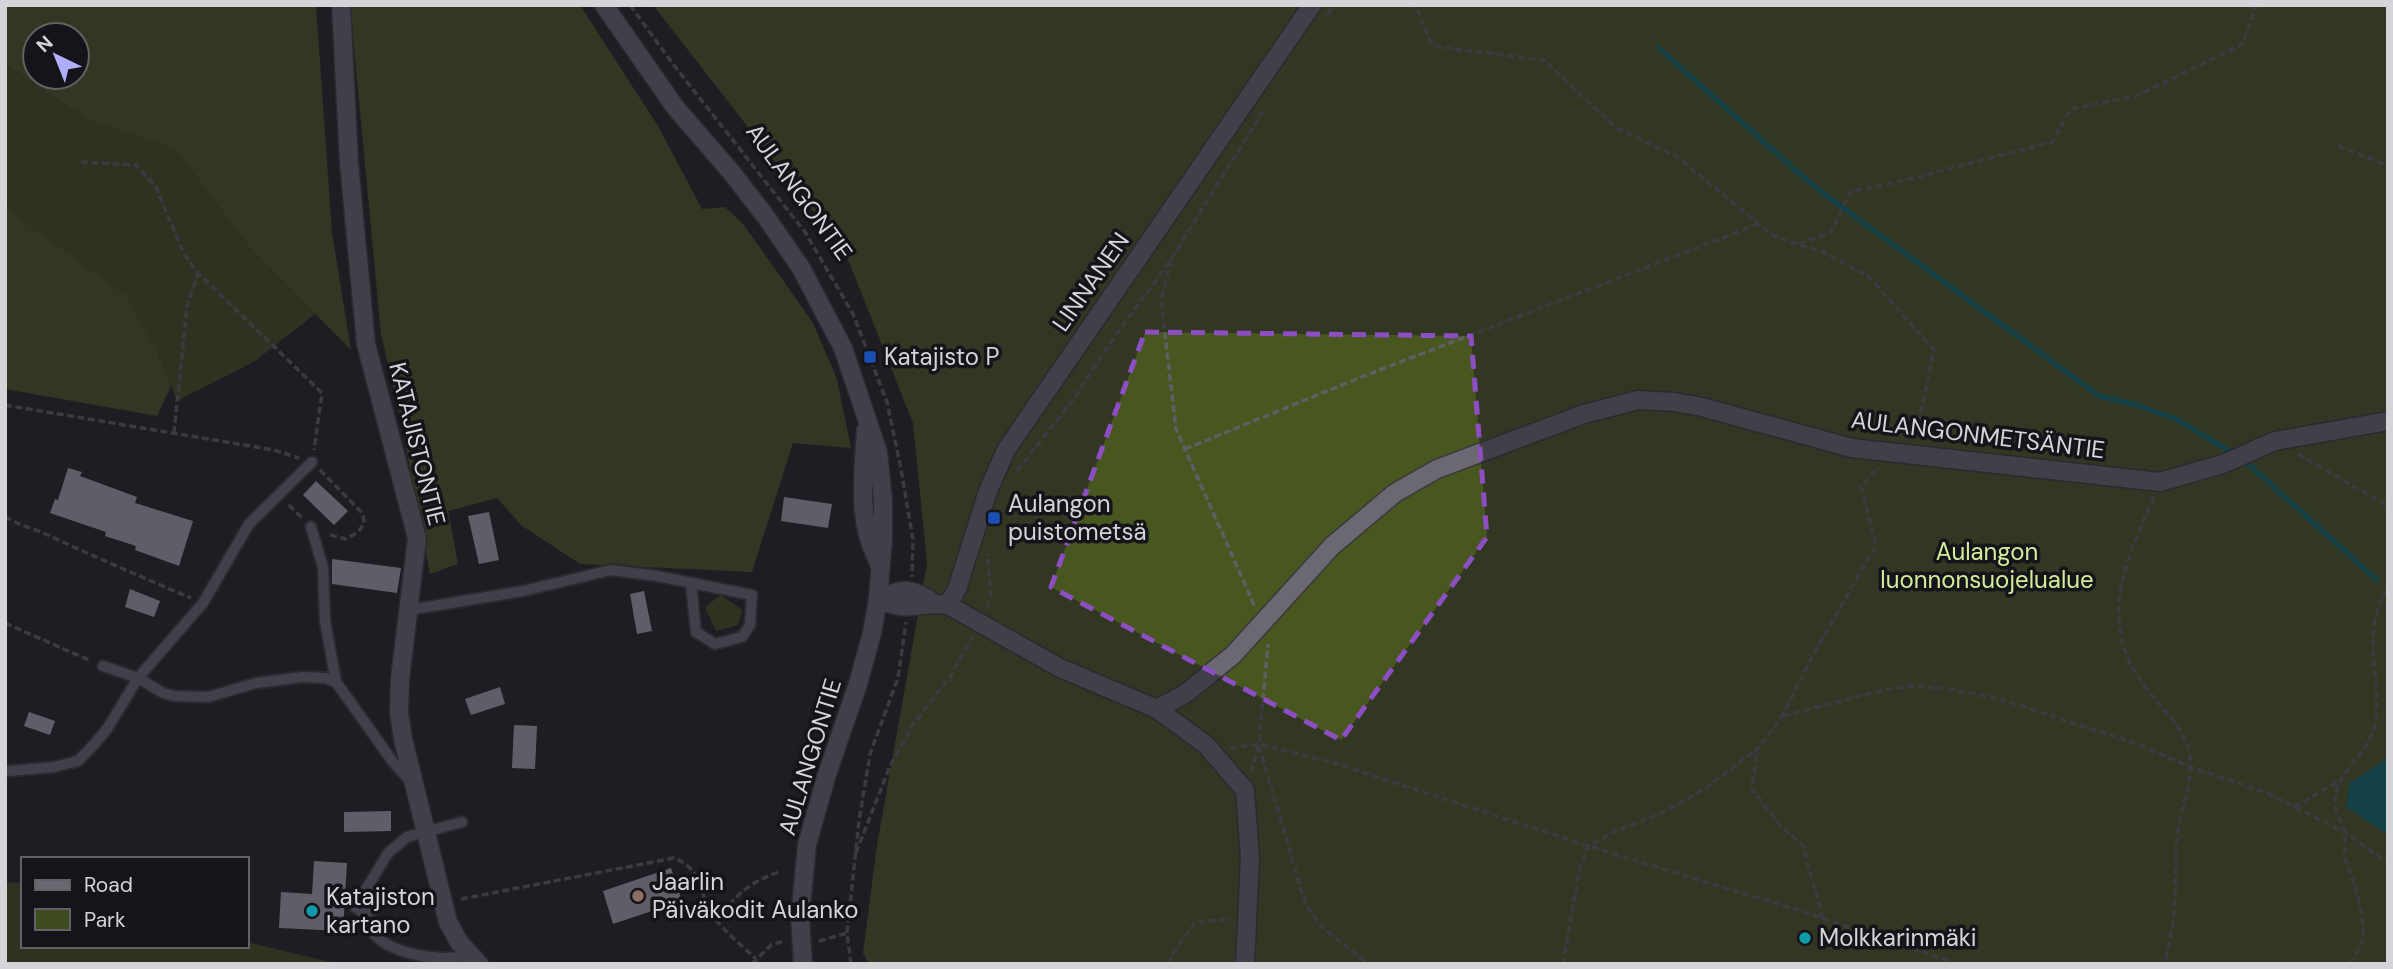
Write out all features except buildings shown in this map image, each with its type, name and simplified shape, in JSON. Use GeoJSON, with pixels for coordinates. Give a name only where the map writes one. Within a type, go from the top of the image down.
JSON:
{"type":"FeatureCollection","features":[{"type":"Feature","properties":{"kind":"street","name":"KATAJISTONTIE"},"geometry":{"type":"LineString","coordinates":[[341,5],[349,163],[366,344],[417,538],[400,679],[399,713],[448,922],[459,942],[475,960]]}},
{"type":"Feature","properties":{"kind":"street","name":"AULANGONTIE"},"geometry":{"type":"LineString","coordinates":[[604,5],[675,107],[740,184],[801,268],[843,348],[867,419],[865,511],[868,536],[880,567],[878,599],[858,684],[827,774],[807,845],[800,917],[803,964]]}},
{"type":"Feature","properties":{"kind":"street","name":"LINNANEN"},"geometry":{"type":"LineString","coordinates":[[941,604],[957,589],[988,491],[1006,450],[1320,10]]}},
{"type":"Feature","properties":{"kind":"street","name":"AULANGONMETSÄNTIE"},"geometry":{"type":"LineString","coordinates":[[1157,709],[1185,694],[1233,655],[1332,546],[1395,493],[1437,469],[1584,414],[1638,400],[1674,402],[1764,422],[1852,447],[2160,482],[2223,464],[2275,441],[2388,421]]}},
{"type":"Feature","properties":{"kind":"street"},"geometry":{"type":"LineString","coordinates":[[878,599],[893,592],[911,590],[981,624],[1060,668],[1157,709],[1210,750],[1245,790],[1250,858],[1245,964]]}},
{"type":"Feature","properties":{"kind":"street"},"geometry":{"type":"LineString","coordinates":[[878,599],[890,605],[908,608],[941,604]]}},
{"type":"Feature","properties":{"kind":"lane"},"geometry":{"type":"LineString","coordinates":[[9,771],[54,767],[78,761],[107,729],[138,678],[203,603],[249,524],[312,462]]}},
{"type":"Feature","properties":{"kind":"lane"},"geometry":{"type":"LineString","coordinates":[[311,527],[323,567],[325,621],[336,682],[393,762],[415,786]]}},
{"type":"Feature","properties":{"kind":"lane"},"geometry":{"type":"LineString","coordinates":[[409,610],[523,591],[611,570],[657,576],[691,583],[752,596],[750,625],[742,637],[715,645],[696,632],[691,583]]}},
{"type":"Feature","properties":{"kind":"lane"},"geometry":{"type":"LineString","coordinates":[[103,666],[138,678],[163,693],[174,696],[208,697],[256,683],[303,677],[324,678],[336,682]]}},
{"type":"Feature","properties":{"kind":"lane"},"geometry":{"type":"LineString","coordinates":[[365,891],[375,897],[376,904],[371,912],[364,913],[357,910],[355,897],[365,891],[388,853],[407,837],[462,822]]}},
{"type":"Feature","properties":{"kind":"lane"},"geometry":{"type":"LineString","coordinates":[[364,913],[370,928],[378,937],[403,951],[453,960],[475,960]]}},
{"type":"Feature","properties":{"kind":"path","name":"AULANGONTIE"},"geometry":{"type":"LineString","coordinates":[[631,5],[673,64],[805,232],[853,314],[887,402],[912,540],[911,590]]}},
{"type":"Feature","properties":{"kind":"path"},"geometry":{"type":"LineString","coordinates":[[1320,10],[1335,5]]}},
{"type":"Feature","properties":{"kind":"path"},"geometry":{"type":"LineString","coordinates":[[1406,5],[1418,11],[1432,46],[1544,60],[1616,128],[1676,156],[1776,237],[1826,253],[1870,278],[1934,350],[1919,421],[1861,487],[1876,545],[1813,655],[1782,716],[1757,750],[1706,788],[1660,814],[1618,830],[1588,846],[1578,872],[1563,964]]}},
{"type":"Feature","properties":{"kind":"path"},"geometry":{"type":"LineString","coordinates":[[1798,244],[1831,232],[1850,192],[2052,142],[2071,109],[2136,96],[2244,44],[2256,5]]}},
{"type":"Feature","properties":{"kind":"path"},"geometry":{"type":"LineString","coordinates":[[1014,475],[1075,397],[1108,346],[1172,258],[1268,102]]}},
{"type":"Feature","properties":{"kind":"path"},"geometry":{"type":"LineString","coordinates":[[2338,146],[2377,160],[2388,167]]}},
{"type":"Feature","properties":{"kind":"path"},"geometry":{"type":"LineString","coordinates":[[81,163],[136,165],[156,187],[184,254],[198,273],[322,393],[312,462]]}},
{"type":"Feature","properties":{"kind":"path"},"geometry":{"type":"LineString","coordinates":[[1185,449],[1364,376],[1759,224]]}},
{"type":"Feature","properties":{"kind":"path"},"geometry":{"type":"LineString","coordinates":[[1172,258],[1161,300],[1176,429],[1262,622],[1268,642],[1259,744],[1245,790]]}},
{"type":"Feature","properties":{"kind":"path"},"geometry":{"type":"LineString","coordinates":[[5,405],[174,433],[187,306],[198,273]]}},
{"type":"Feature","properties":{"kind":"path"},"geometry":{"type":"LineString","coordinates":[[2275,441],[2388,506]]}},
{"type":"Feature","properties":{"kind":"path"},"geometry":{"type":"LineString","coordinates":[[2160,482],[2133,542],[2123,576],[2118,611],[2123,649],[2132,668],[2179,727],[2189,753],[2190,767],[2178,831],[2173,920],[2165,964]]}},
{"type":"Feature","properties":{"kind":"path"},"geometry":{"type":"LineString","coordinates":[[5,516],[15,523],[203,603]]}},
{"type":"Feature","properties":{"kind":"path"},"geometry":{"type":"LineString","coordinates":[[854,858],[890,766],[914,723],[950,677],[981,624],[991,597],[987,554],[990,542]]}},
{"type":"Feature","properties":{"kind":"path"},"geometry":{"type":"LineString","coordinates":[[2350,964],[2362,941],[2363,925],[2345,858],[2346,833],[2337,816],[2335,800],[2343,779],[2369,742],[2374,729],[2377,712],[2372,648],[2380,600],[2388,589]]}},
{"type":"Feature","properties":{"kind":"path"},"geometry":{"type":"LineString","coordinates":[[851,964],[847,933],[854,858],[870,754],[898,678],[908,608]]}},
{"type":"Feature","properties":{"kind":"path"},"geometry":{"type":"LineString","coordinates":[[5,623],[103,666]]}},
{"type":"Feature","properties":{"kind":"path"},"geometry":{"type":"LineString","coordinates":[[1782,716],[1887,689],[1913,686],[1950,689],[2000,699],[2137,744],[2190,767],[2267,793],[2346,833],[2388,863]]}},
{"type":"Feature","properties":{"kind":"path"},"geometry":{"type":"LineString","coordinates":[[1259,744],[1306,906],[1324,928],[1368,964]]}},
{"type":"Feature","properties":{"kind":"path"},"geometry":{"type":"LineString","coordinates":[[1210,750],[1259,744],[1338,764],[1958,964]]}},
{"type":"Feature","properties":{"kind":"path"},"geometry":{"type":"LineString","coordinates":[[1757,750],[1752,789],[1779,824],[1803,846],[1824,919]]}},
{"type":"Feature","properties":{"kind":"path"},"geometry":{"type":"LineString","coordinates":[[2294,807],[2343,779]]}},
{"type":"Feature","properties":{"kind":"path"},"geometry":{"type":"LineString","coordinates":[[376,904],[444,902],[674,858],[685,863],[696,874],[711,914],[756,959]]}},
{"type":"Feature","properties":{"kind":"path"},"geometry":{"type":"LineString","coordinates":[[717,922],[725,908],[740,892],[762,878],[779,872]]}},
{"type":"Feature","properties":{"kind":"path"},"geometry":{"type":"LineString","coordinates":[[1170,964],[1171,956],[1196,922],[1247,919]]}},
{"type":"Feature","properties":{"kind":"path"},"geometry":{"type":"LineString","coordinates":[[813,942],[847,933]]}},
{"type":"Feature","properties":{"kind":"path"},"geometry":{"type":"LineString","coordinates":[[752,964],[771,946],[785,941]]}},
{"type":"Feature","properties":{"kind":"highlighted area"},"geometry":{"type":"Polygon","coordinates":[[[1145,332],[1471,336],[1487,537],[1341,740],[1051,587],[1145,332]]]}},
{"type":"Feature","properties":{"kind":"green space"},"geometry":{"type":"Polygon","coordinates":[[[5,5],[316,5],[332,233],[351,350],[249,247],[175,149],[88,120],[45,91],[91,91],[91,21],[21,21],[21,75],[5,64],[5,5]]]}},
{"type":"Feature","properties":{"kind":"green space"},"geometry":{"type":"Polygon","coordinates":[[[350,5],[580,5],[658,126],[702,209],[725,207],[744,225],[813,323],[837,379],[851,448],[793,443],[752,572],[580,564],[521,525],[497,498],[448,511],[458,564],[430,574],[401,421],[381,334],[350,5]]]}},
{"type":"Feature","properties":{"kind":"green space","name":"Aulangon luonnonsuojelualue"},"geometry":{"type":"Polygon","coordinates":[[[653,5],[2388,5],[2388,758],[2350,783],[2346,807],[2388,835],[2388,964],[869,964],[863,953],[877,845],[927,564],[913,423],[845,252],[653,5]]]}},
{"type":"Feature","properties":{"kind":"green space"},"geometry":{"type":"Polygon","coordinates":[[[5,64],[21,75],[21,91],[45,91],[88,120],[175,149],[249,247],[315,314],[255,361],[177,401],[157,350],[5,205],[5,64]]]}},
{"type":"Feature","properties":{"kind":"green space"},"geometry":{"type":"Polygon","coordinates":[[[5,205],[20,219],[125,295],[157,350],[171,386],[157,416],[5,389],[5,205]]]}},
{"type":"Feature","properties":{"kind":"green space"},"geometry":{"type":"Polygon","coordinates":[[[721,595],[742,610],[738,625],[716,631],[705,607],[721,595]]]}},
{"type":"Feature","properties":{"kind":"green space"},"geometry":{"type":"Polygon","coordinates":[[[5,882],[21,883],[21,948],[248,948],[248,942],[338,964],[5,964],[5,882]]]}},
{"type":"Feature","properties":{"kind":"water"},"geometry":{"type":"Polygon","coordinates":[[[2388,758],[2388,835],[2346,807],[2350,783],[2388,758]]]}},
{"type":"Feature","properties":{"kind":"waterway"},"geometry":{"type":"LineString","coordinates":[[1659,48],[1831,199],[2099,396],[2137,405],[2176,419],[2228,450]]}},
{"type":"Feature","properties":{"kind":"waterway"},"geometry":{"type":"LineString","coordinates":[[2245,461],[2377,580]]}},
{"type":"Feature","properties":{"kind":"place","name":"Katajisto P"},"geometry":{"type":"Point","coordinates":[870,357]}},
{"type":"Feature","properties":{"kind":"place","name":"Aulangon puistometsä"},"geometry":{"type":"Point","coordinates":[994,518]}},
{"type":"Feature","properties":{"kind":"place","name":"Jaarlin Päiväkodit Aulanko"},"geometry":{"type":"Point","coordinates":[638,896]}},
{"type":"Feature","properties":{"kind":"place","name":"Katajiston kartano"},"geometry":{"type":"Point","coordinates":[312,911]}},
{"type":"Feature","properties":{"kind":"place","name":"Molkkarinmäki"},"geometry":{"type":"Point","coordinates":[1805,938]}}]}
